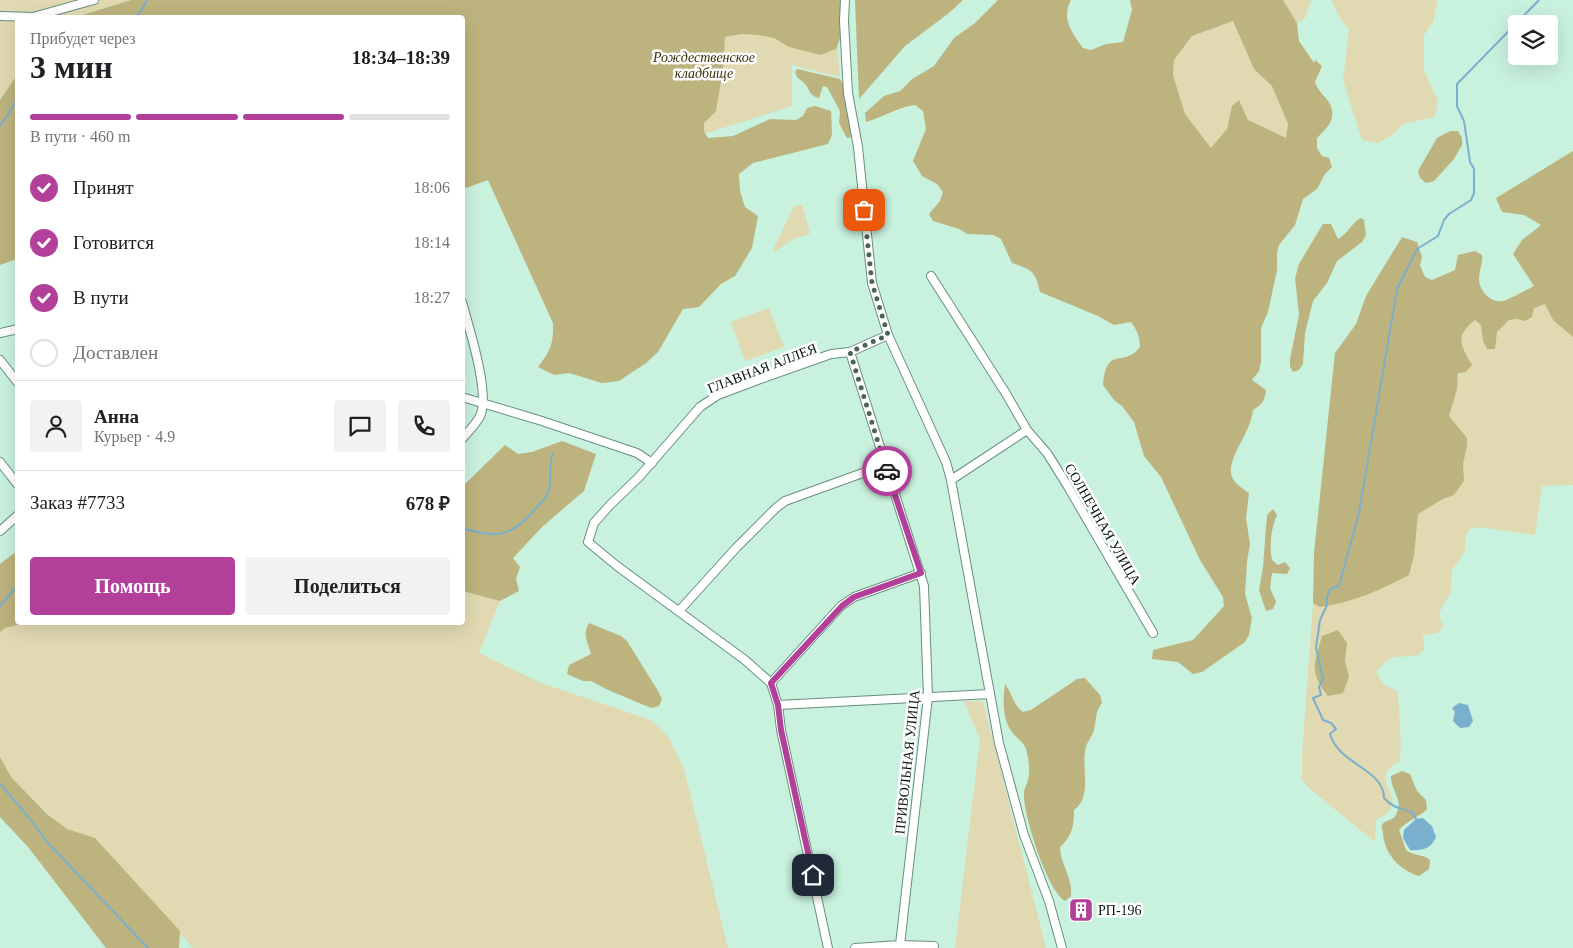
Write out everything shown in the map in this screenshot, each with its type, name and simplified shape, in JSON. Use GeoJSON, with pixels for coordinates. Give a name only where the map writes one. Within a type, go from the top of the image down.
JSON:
{"type":"FeatureCollection","features":[{"type":"Feature","properties":{"kind":"street"},"geometry":{"type":"LineString","coordinates":[[41,15],[94,0]]}},
{"type":"Feature","properties":{"kind":"street"},"geometry":{"type":"LineString","coordinates":[[845,0],[844,21],[848,94],[858,147],[872,283],[888,335],[942,455],[951,480],[990,694],[1009,784],[1024,835],[1049,901],[1062,948]]}},
{"type":"Feature","properties":{"kind":"street"},"geometry":{"type":"LineString","coordinates":[[0,16],[15,16]]}},
{"type":"Feature","properties":{"kind":"street","name":"СОЛНЕЧНАЯ УЛИЦА"},"geometry":{"type":"LineString","coordinates":[[930,276],[1005,392],[1027,430],[1047,453],[1076,499],[1153,633]]}},
{"type":"Feature","properties":{"kind":"street"},"geometry":{"type":"LineString","coordinates":[[465,314],[482,385],[483,403],[481,415],[465,435]]}},
{"type":"Feature","properties":{"kind":"street"},"geometry":{"type":"LineString","coordinates":[[0,333],[15,330]]}},
{"type":"Feature","properties":{"kind":"street","name":"ГЛАВНАЯ АЛЛЕЯ"},"geometry":{"type":"LineString","coordinates":[[679,611],[617,566],[588,542],[594,524],[652,463],[700,407],[718,395],[831,354],[850,352],[888,335]]}},
{"type":"Feature","properties":{"kind":"street","name":"ПРИВОЛЬНАЯ УЛИЦА"},"geometry":{"type":"LineString","coordinates":[[850,352],[924,586],[928,697],[900,945]]}},
{"type":"Feature","properties":{"kind":"street"},"geometry":{"type":"LineString","coordinates":[[0,360],[15,379]]}},
{"type":"Feature","properties":{"kind":"street"},"geometry":{"type":"LineString","coordinates":[[465,398],[637,453],[652,463]]}},
{"type":"Feature","properties":{"kind":"street"},"geometry":{"type":"LineString","coordinates":[[951,480],[1027,430]]}},
{"type":"Feature","properties":{"kind":"street"},"geometry":{"type":"LineString","coordinates":[[0,462],[15,481]]}},
{"type":"Feature","properties":{"kind":"street"},"geometry":{"type":"LineString","coordinates":[[828,948],[781,730],[778,705],[771,683],[745,660],[679,611],[736,548],[776,508],[786,501],[885,465]]}},
{"type":"Feature","properties":{"kind":"street"},"geometry":{"type":"LineString","coordinates":[[0,531],[15,518]]}},
{"type":"Feature","properties":{"kind":"street"},"geometry":{"type":"LineString","coordinates":[[771,683],[842,606],[854,597],[921,573]]}},
{"type":"Feature","properties":{"kind":"street"},"geometry":{"type":"LineString","coordinates":[[778,705],[990,694]]}},
{"type":"Feature","properties":{"kind":"street"},"geometry":{"type":"LineString","coordinates":[[855,948],[900,945],[934,946]]}},
{"type":"Feature","properties":{"kind":"green space"},"geometry":{"type":"Polygon","coordinates":[[[0,0],[131,0],[82,15],[15,15],[15,78],[0,100],[0,0]]]}},
{"type":"Feature","properties":{"kind":"green space"},"geometry":{"type":"Polygon","coordinates":[[[131,0],[841,0],[840,39],[836,49],[821,55],[789,47],[774,38],[758,35],[741,34],[725,37],[723,70],[716,111],[704,123],[704,131],[708,138],[733,136],[770,119],[796,120],[803,116],[807,108],[815,106],[831,111],[832,135],[828,144],[753,163],[739,174],[740,191],[745,207],[758,216],[752,248],[735,276],[721,284],[699,307],[683,309],[658,352],[646,363],[619,381],[602,383],[569,373],[554,375],[538,367],[550,347],[553,336],[553,323],[488,180],[465,188],[465,15],[82,15],[131,0]]]}},
{"type":"Feature","properties":{"kind":"green space","name":"Рождественское кладбище"},"geometry":{"type":"Polygon","coordinates":[[[838,0],[840,77],[792,65],[792,106],[669,145],[611,22],[838,0]]]}},
{"type":"Feature","properties":{"kind":"green space"},"geometry":{"type":"Polygon","coordinates":[[[855,0],[963,0],[905,46],[859,99],[855,0]]]}},
{"type":"Feature","properties":{"kind":"green space"},"geometry":{"type":"Polygon","coordinates":[[[998,0],[1071,0],[1067,13],[1069,26],[1083,48],[1091,50],[1106,44],[1123,42],[1132,10],[1130,0],[1283,0],[1297,23],[1299,41],[1314,63],[1315,60],[1322,66],[1315,82],[1331,107],[1332,117],[1317,138],[1317,148],[1322,156],[1329,158],[1332,167],[1325,174],[1317,189],[1303,199],[1295,225],[1279,245],[1277,270],[1268,312],[1261,328],[1261,362],[1259,371],[1252,380],[1266,390],[1266,394],[1261,404],[1253,410],[1250,423],[1234,458],[1231,471],[1233,480],[1249,493],[1246,518],[1250,544],[1245,594],[1252,618],[1249,635],[1245,642],[1202,672],[1193,674],[1178,662],[1152,659],[1153,650],[1193,640],[1224,606],[1223,597],[1200,560],[1161,477],[1144,456],[1134,422],[1103,385],[1108,365],[1112,361],[1134,353],[1140,347],[1139,337],[1135,328],[1131,322],[1114,325],[1098,316],[1040,292],[1032,272],[1012,263],[1001,239],[993,235],[967,234],[959,229],[933,221],[929,214],[940,201],[943,192],[937,184],[922,176],[913,161],[926,129],[923,111],[915,105],[909,106],[866,122],[865,113],[884,96],[900,91],[912,79],[934,66],[954,38],[975,23],[998,0]],[[1233,21],[1192,36],[1174,60],[1173,75],[1185,114],[1211,148],[1227,129],[1232,106],[1239,100],[1248,120],[1286,138],[1288,124],[1272,86],[1254,69],[1233,21]]]}},
{"type":"Feature","properties":{"kind":"green space"},"geometry":{"type":"Polygon","coordinates":[[[1283,0],[1311,0],[1305,18],[1297,23],[1283,0]]]}},
{"type":"Feature","properties":{"kind":"green space"},"geometry":{"type":"Polygon","coordinates":[[[1331,0],[1438,0],[1433,22],[1424,35],[1424,70],[1438,101],[1435,117],[1403,124],[1392,135],[1378,143],[1362,140],[1343,80],[1349,30],[1340,18],[1331,0]]]}},
{"type":"Feature","properties":{"kind":"green space"},"geometry":{"type":"Polygon","coordinates":[[[1233,21],[1254,69],[1272,86],[1288,124],[1286,139],[1248,120],[1239,101],[1232,106],[1227,129],[1211,149],[1185,114],[1173,75],[1174,60],[1192,36],[1233,21]]]}},
{"type":"Feature","properties":{"kind":"green space"},"geometry":{"type":"Polygon","coordinates":[[[797,69],[840,79],[844,86],[851,137],[847,138],[839,123],[840,111],[827,87],[823,86],[819,98],[815,97],[798,78],[795,72],[797,69]]]}},
{"type":"Feature","properties":{"kind":"green space"},"geometry":{"type":"Polygon","coordinates":[[[15,78],[15,260],[0,265],[0,100],[15,78]]]}},
{"type":"Feature","properties":{"kind":"green space"},"geometry":{"type":"Polygon","coordinates":[[[1450,131],[1458,131],[1462,138],[1462,145],[1454,159],[1434,181],[1426,183],[1420,178],[1418,171],[1437,138],[1450,131]]]}},
{"type":"Feature","properties":{"kind":"green space"},"geometry":{"type":"Polygon","coordinates":[[[1573,151],[1573,337],[1553,320],[1545,304],[1534,308],[1532,317],[1525,321],[1509,320],[1497,332],[1495,349],[1487,349],[1483,341],[1481,325],[1475,320],[1468,326],[1462,336],[1462,341],[1472,365],[1466,372],[1458,373],[1457,389],[1449,416],[1467,438],[1463,464],[1464,481],[1454,495],[1441,500],[1418,514],[1414,555],[1409,575],[1366,595],[1319,607],[1313,603],[1314,553],[1335,353],[1356,324],[1366,296],[1402,237],[1417,242],[1422,257],[1420,265],[1425,277],[1432,280],[1455,270],[1458,255],[1475,251],[1482,255],[1479,283],[1489,298],[1498,301],[1505,300],[1534,286],[1513,254],[1522,240],[1541,225],[1524,215],[1502,212],[1496,198],[1573,151]]]}},
{"type":"Feature","properties":{"kind":"green space"},"geometry":{"type":"Polygon","coordinates":[[[801,205],[810,233],[795,238],[774,252],[794,206],[801,205]]]}},
{"type":"Feature","properties":{"kind":"green space"},"geometry":{"type":"Polygon","coordinates":[[[1361,218],[1364,220],[1366,235],[1362,242],[1337,261],[1327,283],[1313,301],[1305,333],[1303,364],[1299,370],[1293,372],[1290,366],[1290,359],[1299,315],[1295,278],[1299,264],[1323,224],[1331,224],[1338,239],[1361,218]]]}},
{"type":"Feature","properties":{"kind":"green space"},"geometry":{"type":"Polygon","coordinates":[[[1545,304],[1553,320],[1573,337],[1573,485],[1542,486],[1535,535],[1479,527],[1470,529],[1466,535],[1465,551],[1452,570],[1451,592],[1439,613],[1443,627],[1438,633],[1423,635],[1424,650],[1418,655],[1391,658],[1377,672],[1384,684],[1398,691],[1401,744],[1400,761],[1390,768],[1386,774],[1392,805],[1388,812],[1376,820],[1375,842],[1309,788],[1302,780],[1302,755],[1313,603],[1319,607],[1414,555],[1418,514],[1441,500],[1447,499],[1464,481],[1463,464],[1467,446],[1449,416],[1464,351],[1462,346],[1463,333],[1475,320],[1481,325],[1483,341],[1487,349],[1497,332],[1509,320],[1517,319],[1534,308],[1545,304]]]}},
{"type":"Feature","properties":{"kind":"green space"},"geometry":{"type":"Polygon","coordinates":[[[769,308],[784,347],[745,361],[731,322],[769,308]]]}},
{"type":"Feature","properties":{"kind":"green space"},"geometry":{"type":"Polygon","coordinates":[[[562,441],[596,454],[584,491],[542,527],[513,558],[520,567],[516,579],[519,591],[500,601],[465,592],[465,484],[505,445],[518,454],[532,452],[562,441]]]}},
{"type":"Feature","properties":{"kind":"green space"},"geometry":{"type":"Polygon","coordinates":[[[1273,509],[1277,515],[1271,537],[1272,560],[1278,565],[1285,562],[1290,568],[1287,574],[1272,573],[1270,588],[1276,602],[1273,609],[1266,611],[1259,590],[1263,567],[1267,515],[1273,509]]]}},
{"type":"Feature","properties":{"kind":"green space"},"geometry":{"type":"Polygon","coordinates":[[[15,553],[15,625],[18,625],[5,628],[0,632],[0,564],[15,553]]]}},
{"type":"Feature","properties":{"kind":"green space"},"geometry":{"type":"Polygon","coordinates":[[[465,592],[500,601],[479,653],[541,683],[651,720],[669,738],[684,769],[728,948],[193,948],[95,838],[67,829],[54,820],[11,777],[0,757],[0,632],[4,628],[15,625],[465,625],[465,592]]]}},
{"type":"Feature","properties":{"kind":"green space"},"geometry":{"type":"Polygon","coordinates":[[[589,623],[621,636],[627,641],[662,699],[659,706],[651,708],[591,681],[583,681],[567,674],[569,665],[591,654],[586,635],[589,623]]]}},
{"type":"Feature","properties":{"kind":"green space"},"geometry":{"type":"Polygon","coordinates":[[[1338,630],[1347,643],[1345,661],[1349,677],[1343,693],[1328,696],[1318,680],[1315,661],[1322,636],[1338,630]]]}},
{"type":"Feature","properties":{"kind":"green space"},"geometry":{"type":"Polygon","coordinates":[[[1085,678],[1100,695],[1102,703],[1099,707],[1093,733],[1086,748],[1084,759],[1085,791],[1083,798],[1080,805],[1074,810],[1074,821],[1070,835],[1060,847],[1071,889],[1071,896],[1065,901],[1051,883],[1032,835],[1024,793],[1029,774],[1028,756],[1025,747],[1012,732],[1006,721],[1004,690],[1005,684],[1017,706],[1023,712],[1031,710],[1077,679],[1085,678]]]}},
{"type":"Feature","properties":{"kind":"green space"},"geometry":{"type":"Polygon","coordinates":[[[964,701],[983,701],[1046,948],[955,948],[980,739],[964,701]]]}},
{"type":"Feature","properties":{"kind":"green space"},"geometry":{"type":"Polygon","coordinates":[[[0,757],[11,777],[48,815],[67,829],[95,838],[180,931],[179,948],[106,948],[28,847],[0,817],[0,757]]]}},
{"type":"Feature","properties":{"kind":"green space"},"geometry":{"type":"Polygon","coordinates":[[[1402,771],[1410,774],[1417,791],[1426,800],[1427,809],[1399,830],[1406,850],[1430,860],[1429,869],[1419,876],[1405,870],[1394,860],[1386,847],[1382,828],[1383,824],[1395,817],[1398,811],[1398,800],[1391,776],[1402,771]]]}},
{"type":"Feature","properties":{"kind":"water"},"geometry":{"type":"Polygon","coordinates":[[[1459,703],[1468,705],[1473,721],[1469,727],[1460,728],[1453,721],[1455,712],[1452,708],[1459,703]]]}},
{"type":"Feature","properties":{"kind":"water"},"geometry":{"type":"Polygon","coordinates":[[[1423,818],[1432,826],[1436,837],[1428,847],[1410,850],[1403,838],[1404,830],[1416,819],[1423,818]]]}},
{"type":"Feature","properties":{"kind":"building","name":"РП-196"},"geometry":{"type":"Polygon","coordinates":[[[1088,901],[1092,909],[1074,919],[1070,911],[1088,901]]]}},
{"type":"Feature","properties":{"kind":"waterway"},"geometry":{"type":"LineString","coordinates":[[137,15],[147,0]]}},
{"type":"Feature","properties":{"kind":"waterway"},"geometry":{"type":"LineString","coordinates":[[1416,819],[1412,812],[1390,804],[1384,798],[1382,788],[1377,780],[1342,753],[1330,734],[1336,729],[1331,723],[1323,720],[1313,698],[1321,695],[1319,687],[1323,679],[1316,648],[1320,620],[1327,605],[1330,589],[1339,586],[1359,513],[1397,289],[1417,249],[1438,236],[1444,220],[1449,214],[1471,200],[1474,193],[1474,169],[1470,162],[1464,121],[1457,106],[1457,84],[1539,0]]}},
{"type":"Feature","properties":{"kind":"waterway"},"geometry":{"type":"LineString","coordinates":[[0,126],[15,104]]}},
{"type":"Feature","properties":{"kind":"waterway"},"geometry":{"type":"LineString","coordinates":[[465,529],[486,534],[502,533],[517,527],[524,521],[547,495],[550,485],[551,458],[553,453]]}},
{"type":"Feature","properties":{"kind":"waterway"},"geometry":{"type":"LineString","coordinates":[[0,606],[15,588]]}},
{"type":"Feature","properties":{"kind":"waterway"},"geometry":{"type":"LineString","coordinates":[[0,784],[49,844],[148,948]]}},
{"type":"Feature","properties":{"kind":"way so far"},"geometry":{"type":"LineString","coordinates":[[864,210],[872,283],[888,335],[850,352],[887,471]]}},
{"type":"Feature","properties":{"kind":"place","name":"РП-196"},"geometry":{"type":"Point","coordinates":[1081,910]}},
{"type":"Feature","properties":{"kind":"route"},"geometry":{"type":"LineString","coordinates":[[813,875],[781,730],[778,705],[771,683],[842,606],[854,597],[921,573],[887,471]]}}]}
